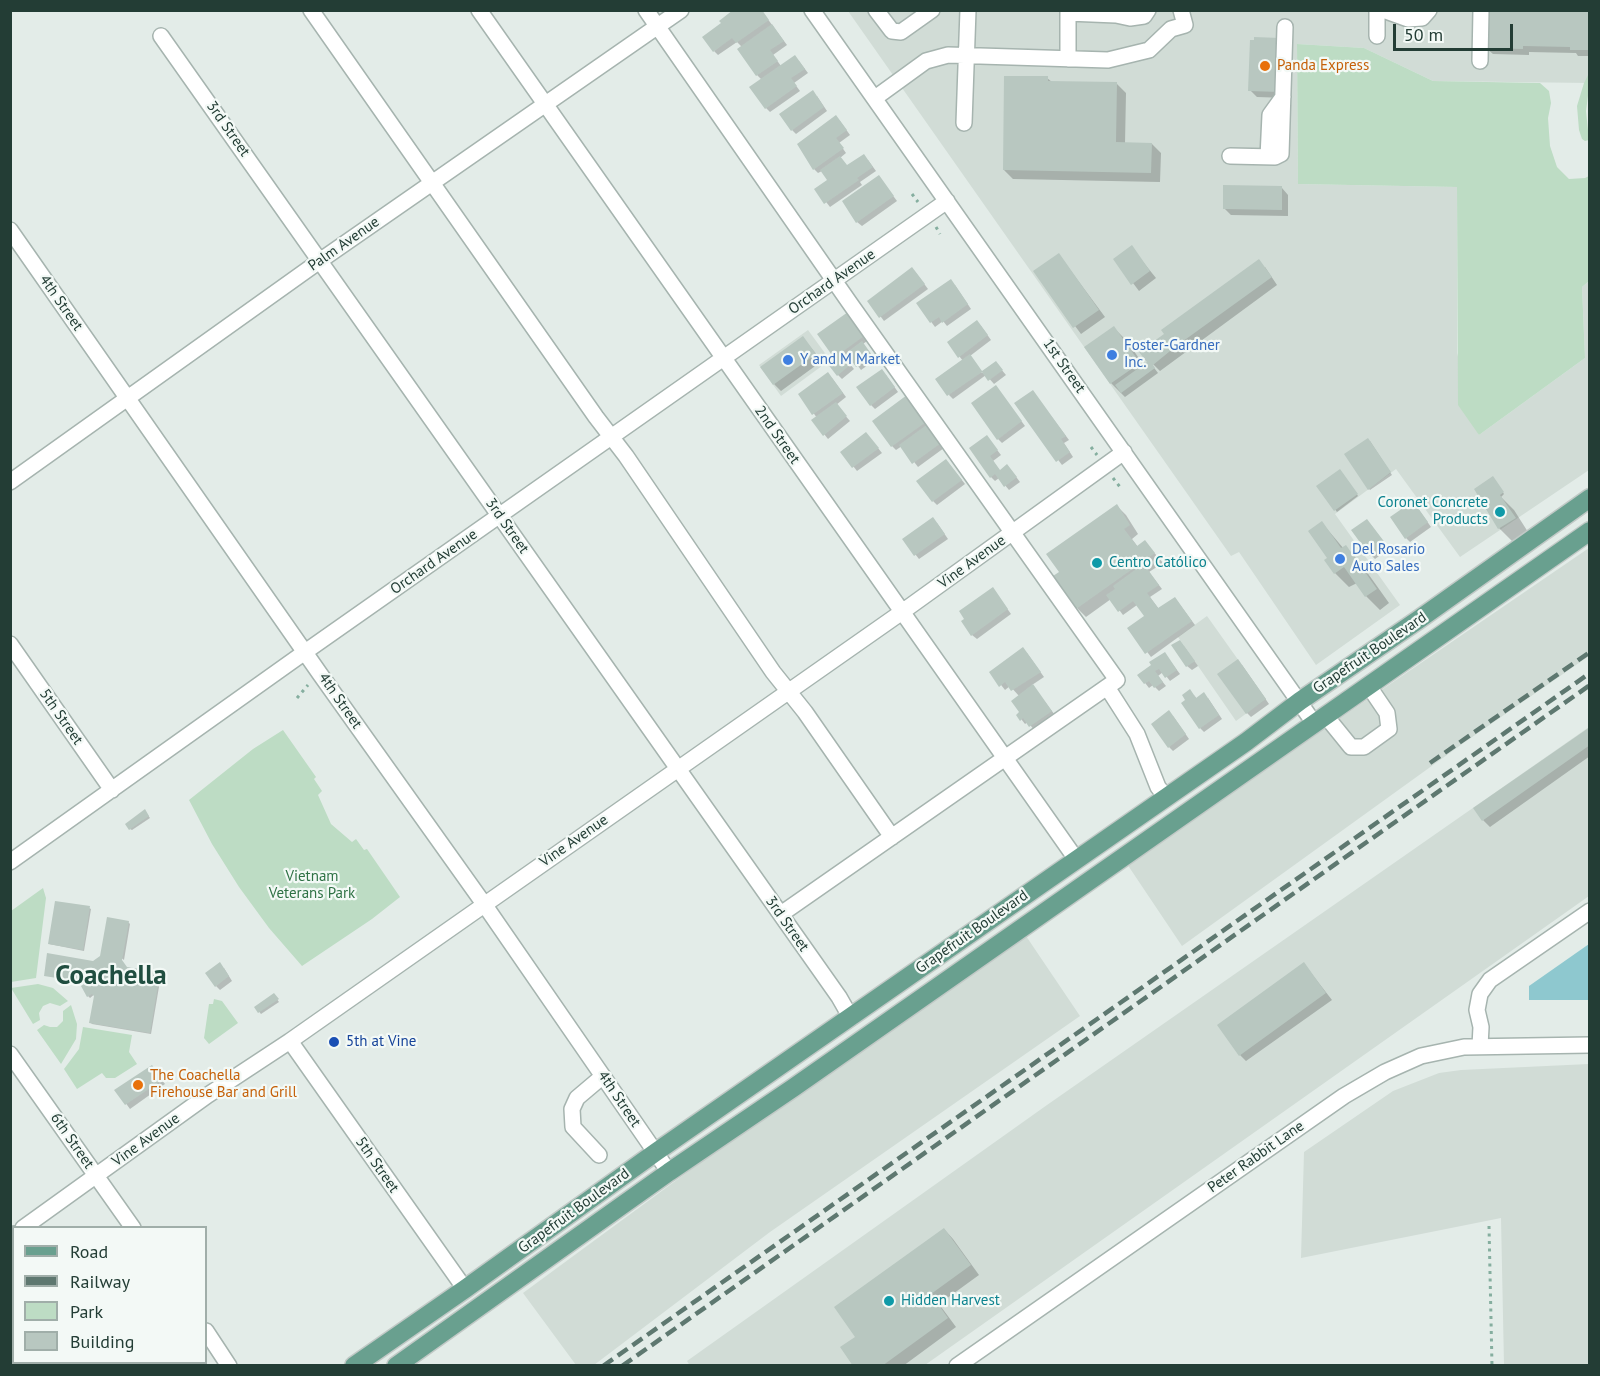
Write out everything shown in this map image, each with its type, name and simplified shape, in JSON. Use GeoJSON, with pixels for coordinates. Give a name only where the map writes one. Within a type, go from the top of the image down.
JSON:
{"type":"FeatureCollection","features":[{"type":"Feature","properties":{"kind":"main road","name":"Grapefruit Boulevard"},"geometry":{"type":"LineString","coordinates":[[354,1365],[1246,742],[1300,701],[1409,627],[1590,498]]}},
{"type":"Feature","properties":{"kind":"main road","name":"Grapefruit Boulevard"},"geometry":{"type":"LineString","coordinates":[[396,1365],[669,1172],[812,1075],[1590,531]]}},
{"type":"Feature","properties":{"kind":"street"},"geometry":{"type":"LineString","coordinates":[[311,10],[892,837]]}},
{"type":"Feature","properties":{"kind":"street","name":"2nd Street"},"geometry":{"type":"LineString","coordinates":[[479,10],[1076,859]]}},
{"type":"Feature","properties":{"kind":"street"},"geometry":{"type":"LineString","coordinates":[[646,10],[1117,680],[781,914]]}},
{"type":"Feature","properties":{"kind":"street","name":"Palm Avenue"},"geometry":{"type":"LineString","coordinates":[[10,483],[321,260],[681,10]]}},
{"type":"Feature","properties":{"kind":"street"},"geometry":{"type":"LineString","coordinates":[[876,10],[892,31],[901,32],[932,10]]}},
{"type":"Feature","properties":{"kind":"street"},"geometry":{"type":"LineString","coordinates":[[964,123],[968,10]]}},
{"type":"Feature","properties":{"kind":"street"},"geometry":{"type":"LineString","coordinates":[[1068,59],[1068,12],[1116,13],[1130,18],[1144,16],[1148,10]]}},
{"type":"Feature","properties":{"kind":"street"},"geometry":{"type":"LineString","coordinates":[[1377,10],[1377,36]]}},
{"type":"Feature","properties":{"kind":"street"},"geometry":{"type":"LineString","coordinates":[[1383,10],[1408,19],[1422,18],[1429,10]]}},
{"type":"Feature","properties":{"kind":"street"},"geometry":{"type":"LineString","coordinates":[[1480,61],[1481,10]]}},
{"type":"Feature","properties":{"kind":"street","name":"1st Street"},"geometry":{"type":"LineString","coordinates":[[817,12],[947,201],[1300,701],[1351,747],[1364,747],[1389,729],[1387,713],[1368,685]]}},
{"type":"Feature","properties":{"kind":"street"},"geometry":{"type":"LineString","coordinates":[[875,98],[926,61],[948,55],[1107,60],[1149,50],[1171,29],[1185,25],[1183,12]]}},
{"type":"Feature","properties":{"kind":"street"},"geometry":{"type":"LineString","coordinates":[[1230,156],[1268,157],[1278,156],[1282,151],[1285,27]]}},
{"type":"Feature","properties":{"kind":"street","name":"3rd Street"},"geometry":{"type":"LineString","coordinates":[[162,36],[781,914],[851,1018]]}},
{"type":"Feature","properties":{"kind":"street","name":"Orchard Avenue"},"geometry":{"type":"LineString","coordinates":[[10,862],[947,201]]}},
{"type":"Feature","properties":{"kind":"street","name":"4th Street"},"geometry":{"type":"LineString","coordinates":[[10,231],[484,904],[669,1172]]}},
{"type":"Feature","properties":{"kind":"street","name":"Vine Avenue"},"geometry":{"type":"LineString","coordinates":[[24,1226],[208,1095],[290,1041],[902,612],[1124,452]]}},
{"type":"Feature","properties":{"kind":"street","name":"5th Street"},"geometry":{"type":"LineString","coordinates":[[10,644],[112,790]]}},
{"type":"Feature","properties":{"kind":"street"},"geometry":{"type":"LineString","coordinates":[[1107,687],[1137,734],[1158,787],[1166,796]]}},
{"type":"Feature","properties":{"kind":"street"},"geometry":{"type":"LineString","coordinates":[[1480,1046],[1481,1028],[1477,1010],[1480,994],[1490,980],[1590,911]]}},
{"type":"Feature","properties":{"kind":"street","name":"5th Street"},"geometry":{"type":"LineString","coordinates":[[290,1041],[465,1289]]}},
{"type":"Feature","properties":{"kind":"street","name":"Peter Rabbit Lane"},"geometry":{"type":"LineString","coordinates":[[957,1365],[1344,1096],[1385,1072],[1421,1056],[1448,1050],[1480,1046],[1590,1045]]}},
{"type":"Feature","properties":{"kind":"street","name":"6th Street"},"geometry":{"type":"LineString","coordinates":[[10,1054],[133,1226]]}},
{"type":"Feature","properties":{"kind":"street"},"geometry":{"type":"LineString","coordinates":[[599,1155],[573,1127],[572,1109],[578,1098],[603,1076]]}},
{"type":"Feature","properties":{"kind":"street"},"geometry":{"type":"LineString","coordinates":[[207,1332],[229,1365]]}},
{"type":"Feature","properties":{"kind":"path"},"geometry":{"type":"LineString","coordinates":[[297,699],[311,681]]}},
{"type":"Feature","properties":{"kind":"path"},"geometry":{"type":"LineString","coordinates":[[1488,1226],[1492,1365]]}},
{"type":"Feature","properties":{"kind":"shaded area"},"geometry":{"type":"Polygon","coordinates":[[[848,11],[1589,11],[1589,83],[1433,81],[1364,48],[1297,44],[1298,184],[1457,187],[1457,353],[1479,435],[1585,358],[1582,287],[1589,281],[1589,470],[1460,557],[1396,469],[1335,514],[1400,605],[1316,665],[1239,552],[1231,556],[848,11]]]}},
{"type":"Feature","properties":{"kind":"shaded area"},"geometry":{"type":"Polygon","coordinates":[[[808,330],[830,360],[781,396],[759,365],[808,330]]]}},
{"type":"Feature","properties":{"kind":"shaded area"},"geometry":{"type":"Polygon","coordinates":[[[1589,548],[1589,656],[1465,742],[1182,946],[1127,864],[1589,548]]]}},
{"type":"Feature","properties":{"kind":"shaded area"},"geometry":{"type":"Polygon","coordinates":[[[1207,616],[1266,699],[1236,721],[1178,637],[1207,616]]]}},
{"type":"Feature","properties":{"kind":"shaded area"},"geometry":{"type":"Polygon","coordinates":[[[1589,727],[1589,896],[925,1365],[690,1366],[687,1361],[1047,1105],[1589,727]]]}},
{"type":"Feature","properties":{"kind":"shaded area"},"geometry":{"type":"Polygon","coordinates":[[[1026,936],[1080,1016],[770,1232],[594,1365],[576,1365],[523,1293],[712,1154],[1026,936]]]}},
{"type":"Feature","properties":{"kind":"shaded area"},"geometry":{"type":"Polygon","coordinates":[[[1589,1064],[1589,1365],[1504,1365],[1501,1218],[1301,1258],[1304,1152],[1393,1091],[1439,1073],[1589,1064]]]}},
{"type":"Feature","properties":{"kind":"green space"},"geometry":{"type":"Polygon","coordinates":[[[1297,44],[1364,48],[1433,81],[1540,83],[1549,91],[1550,146],[1557,167],[1569,179],[1589,176],[1589,281],[1582,287],[1585,358],[1479,435],[1458,405],[1457,187],[1298,184],[1297,44]]]}},
{"type":"Feature","properties":{"kind":"green space"},"geometry":{"type":"Polygon","coordinates":[[[1589,73],[1586,111],[1589,140],[1585,141],[1579,130],[1577,106],[1589,73]]]}},
{"type":"Feature","properties":{"kind":"green space","name":"Vietnam Veterans Park"},"geometry":{"type":"Polygon","coordinates":[[[283,730],[316,777],[314,779],[322,791],[318,795],[331,824],[352,842],[356,839],[364,850],[367,849],[400,897],[372,919],[302,966],[269,928],[239,887],[212,844],[189,800],[253,749],[283,730]]]}},
{"type":"Feature","properties":{"kind":"green space"},"geometry":{"type":"Polygon","coordinates":[[[43,888],[46,898],[36,978],[11,982],[11,911],[43,888]]]}},
{"type":"Feature","properties":{"kind":"green space"},"geometry":{"type":"Polygon","coordinates":[[[38,984],[53,988],[68,1001],[60,1006],[50,1003],[43,1006],[39,1013],[40,1020],[33,1024],[11,988],[38,984]]]}},
{"type":"Feature","properties":{"kind":"green space"},"geometry":{"type":"Polygon","coordinates":[[[214,999],[222,1001],[238,1023],[209,1044],[204,1038],[209,1004],[213,1004],[214,999]]]}},
{"type":"Feature","properties":{"kind":"green space"},"geometry":{"type":"Polygon","coordinates":[[[71,1005],[77,1024],[76,1039],[61,1064],[37,1030],[44,1025],[57,1027],[63,1021],[63,1011],[71,1005]]]}},
{"type":"Feature","properties":{"kind":"green space"},"geometry":{"type":"Polygon","coordinates":[[[83,1027],[132,1035],[129,1052],[137,1064],[115,1078],[106,1078],[102,1073],[77,1089],[64,1069],[79,1049],[83,1027]]]}},
{"type":"Feature","properties":{"kind":"water"},"geometry":{"type":"Polygon","coordinates":[[[1589,944],[1589,1000],[1529,1000],[1529,986],[1589,944]]]}},
{"type":"Feature","properties":{"kind":"building"},"geometry":{"type":"Polygon","coordinates":[[[733,10],[762,10],[769,20],[736,43],[732,38],[713,52],[702,37],[721,23],[719,21],[733,10]]]}},
{"type":"Feature","properties":{"kind":"building"},"geometry":{"type":"Polygon","coordinates":[[[1486,10],[1590,10],[1590,50],[1570,50],[1570,47],[1523,46],[1523,49],[1485,48],[1486,10]]]}},
{"type":"Feature","properties":{"kind":"building"},"geometry":{"type":"Polygon","coordinates":[[[772,24],[784,41],[770,50],[778,61],[756,76],[737,49],[772,24]]]}},
{"type":"Feature","properties":{"kind":"building","name":"Panda Express"},"geometry":{"type":"Polygon","coordinates":[[[1254,37],[1280,38],[1281,92],[1248,91],[1250,40],[1254,40],[1254,37]]]}},
{"type":"Feature","properties":{"kind":"building"},"geometry":{"type":"Polygon","coordinates":[[[795,55],[805,69],[791,78],[797,86],[765,109],[749,87],[795,55]]]}},
{"type":"Feature","properties":{"kind":"building"},"geometry":{"type":"Polygon","coordinates":[[[1004,76],[1048,76],[1048,81],[1117,82],[1116,142],[1152,143],[1151,173],[1003,170],[1004,76]]]}},
{"type":"Feature","properties":{"kind":"building"},"geometry":{"type":"Polygon","coordinates":[[[813,90],[824,107],[791,131],[779,114],[813,90]]]}},
{"type":"Feature","properties":{"kind":"building"},"geometry":{"type":"Polygon","coordinates":[[[836,115],[847,130],[836,138],[844,148],[813,170],[797,144],[836,115]]]}},
{"type":"Feature","properties":{"kind":"building"},"geometry":{"type":"Polygon","coordinates":[[[864,154],[873,167],[857,178],[859,180],[824,204],[814,189],[827,180],[820,170],[840,156],[847,165],[864,154]]]}},
{"type":"Feature","properties":{"kind":"building"},"geometry":{"type":"Polygon","coordinates":[[[879,175],[894,196],[856,223],[842,201],[879,175]]]}},
{"type":"Feature","properties":{"kind":"building"},"geometry":{"type":"Polygon","coordinates":[[[1223,185],[1282,186],[1282,210],[1223,209],[1223,185]]]}},
{"type":"Feature","properties":{"kind":"building"},"geometry":{"type":"Polygon","coordinates":[[[1132,245],[1150,271],[1131,285],[1113,259],[1132,245]]]}},
{"type":"Feature","properties":{"kind":"building"},"geometry":{"type":"Polygon","coordinates":[[[1059,253],[1099,310],[1073,328],[1033,271],[1059,253]]]}},
{"type":"Feature","properties":{"kind":"building"},"geometry":{"type":"Polygon","coordinates":[[[1259,259],[1272,277],[1175,347],[1153,365],[1155,368],[1121,393],[1115,385],[1147,362],[1139,352],[1164,334],[1161,330],[1259,259]]]}},
{"type":"Feature","properties":{"kind":"building"},"geometry":{"type":"Polygon","coordinates":[[[912,267],[925,284],[879,318],[867,301],[912,267]]]}},
{"type":"Feature","properties":{"kind":"building"},"geometry":{"type":"Polygon","coordinates":[[[951,279],[968,304],[942,323],[939,317],[930,323],[916,303],[951,279]]]}},
{"type":"Feature","properties":{"kind":"building"},"geometry":{"type":"Polygon","coordinates":[[[848,312],[864,336],[842,352],[851,364],[837,376],[827,363],[834,358],[817,334],[848,312]]]}},
{"type":"Feature","properties":{"kind":"building"},"geometry":{"type":"Polygon","coordinates":[[[977,320],[988,335],[958,358],[947,342],[977,320]]]}},
{"type":"Feature","properties":{"kind":"building","name":"Foster-Gardner Inc."},"geometry":{"type":"Polygon","coordinates":[[[1114,326],[1140,363],[1110,384],[1084,347],[1114,326]]]}},
{"type":"Feature","properties":{"kind":"building","name":"Y and M Market"},"geometry":{"type":"Polygon","coordinates":[[[803,336],[816,354],[773,385],[760,367],[803,336]]]}},
{"type":"Feature","properties":{"kind":"building"},"geometry":{"type":"Polygon","coordinates":[[[862,341],[872,355],[856,367],[846,353],[862,341]]]}},
{"type":"Feature","properties":{"kind":"building"},"geometry":{"type":"Polygon","coordinates":[[[970,354],[982,371],[996,361],[1003,370],[988,381],[982,372],[947,396],[935,379],[970,354]]]}},
{"type":"Feature","properties":{"kind":"building"},"geometry":{"type":"Polygon","coordinates":[[[882,369],[895,387],[870,406],[856,387],[882,369]]]}},
{"type":"Feature","properties":{"kind":"building"},"geometry":{"type":"Polygon","coordinates":[[[828,372],[843,393],[812,415],[798,394],[828,372]]]}},
{"type":"Feature","properties":{"kind":"building"},"geometry":{"type":"Polygon","coordinates":[[[996,385],[1022,421],[997,440],[971,403],[996,385]]]}},
{"type":"Feature","properties":{"kind":"building"},"geometry":{"type":"Polygon","coordinates":[[[1033,390],[1066,436],[1061,439],[1070,452],[1056,462],[1014,403],[1033,390]]]}},
{"type":"Feature","properties":{"kind":"building"},"geometry":{"type":"Polygon","coordinates":[[[907,395],[926,422],[891,447],[872,421],[907,395]]]}},
{"type":"Feature","properties":{"kind":"building"},"geometry":{"type":"Polygon","coordinates":[[[836,402],[847,416],[823,436],[811,420],[836,402]]]}},
{"type":"Feature","properties":{"kind":"building"},"geometry":{"type":"Polygon","coordinates":[[[928,424],[941,443],[912,464],[899,445],[928,424]]]}},
{"type":"Feature","properties":{"kind":"building"},"geometry":{"type":"Polygon","coordinates":[[[866,432],[879,448],[852,468],[840,452],[866,432]]]}},
{"type":"Feature","properties":{"kind":"building"},"geometry":{"type":"Polygon","coordinates":[[[987,435],[998,450],[990,456],[1000,470],[1007,464],[1017,477],[1004,487],[995,474],[990,478],[969,448],[987,435]]]}},
{"type":"Feature","properties":{"kind":"building"},"geometry":{"type":"Polygon","coordinates":[[[1368,438],[1391,472],[1368,490],[1344,454],[1368,438]]]}},
{"type":"Feature","properties":{"kind":"building"},"geometry":{"type":"Polygon","coordinates":[[[946,459],[962,480],[932,502],[916,481],[946,459]]]}},
{"type":"Feature","properties":{"kind":"building"},"geometry":{"type":"Polygon","coordinates":[[[1340,469],[1358,494],[1334,511],[1316,486],[1340,469]]]}},
{"type":"Feature","properties":{"kind":"building"},"geometry":{"type":"Polygon","coordinates":[[[1493,476],[1504,492],[1500,495],[1516,518],[1498,529],[1474,489],[1493,476]]]}},
{"type":"Feature","properties":{"kind":"building"},"geometry":{"type":"Polygon","coordinates":[[[1413,501],[1428,522],[1405,539],[1390,517],[1413,501]]]}},
{"type":"Feature","properties":{"kind":"building","name":"Centro Católico"},"geometry":{"type":"Polygon","coordinates":[[[1117,504],[1130,525],[1124,529],[1137,546],[1145,540],[1155,553],[1076,609],[1053,576],[1059,572],[1046,554],[1117,504]]]}},
{"type":"Feature","properties":{"kind":"building"},"geometry":{"type":"Polygon","coordinates":[[[933,517],[945,534],[914,556],[902,539],[933,517]]]}},
{"type":"Feature","properties":{"kind":"building"},"geometry":{"type":"Polygon","coordinates":[[[1367,519],[1386,544],[1370,556],[1351,530],[1367,519]]]}},
{"type":"Feature","properties":{"kind":"building","name":"Del Rosario Auto Sales"},"geometry":{"type":"Polygon","coordinates":[[[1322,521],[1341,548],[1346,545],[1377,589],[1365,597],[1344,567],[1334,574],[1324,560],[1327,558],[1308,531],[1322,521]]]}},
{"type":"Feature","properties":{"kind":"building"},"geometry":{"type":"Polygon","coordinates":[[[1139,567],[1141,570],[1146,567],[1159,585],[1147,593],[1158,608],[1175,597],[1192,621],[1145,654],[1127,628],[1144,616],[1133,601],[1118,612],[1106,595],[1115,589],[1113,586],[1139,567]]]}},
{"type":"Feature","properties":{"kind":"building"},"geometry":{"type":"Polygon","coordinates":[[[993,587],[1008,609],[971,636],[961,621],[964,619],[959,611],[993,587]]]}},
{"type":"Feature","properties":{"kind":"building"},"geometry":{"type":"Polygon","coordinates":[[[1180,640],[1195,661],[1186,667],[1171,645],[1180,640]]]}},
{"type":"Feature","properties":{"kind":"building"},"geometry":{"type":"Polygon","coordinates":[[[1023,647],[1041,672],[1011,691],[1005,682],[999,687],[989,672],[1023,647]]]}},
{"type":"Feature","properties":{"kind":"building"},"geometry":{"type":"Polygon","coordinates":[[[1165,652],[1177,670],[1165,678],[1159,669],[1155,671],[1163,682],[1154,688],[1149,681],[1144,684],[1137,675],[1151,665],[1149,662],[1165,652]]]}},
{"type":"Feature","properties":{"kind":"building"},"geometry":{"type":"Polygon","coordinates":[[[1238,659],[1266,699],[1246,714],[1217,674],[1238,659]]]}},
{"type":"Feature","properties":{"kind":"building"},"geometry":{"type":"Polygon","coordinates":[[[1033,684],[1052,711],[1029,727],[1023,718],[1020,721],[1016,715],[1019,712],[1011,701],[1033,684]]]}},
{"type":"Feature","properties":{"kind":"building"},"geometry":{"type":"Polygon","coordinates":[[[1190,689],[1196,698],[1204,692],[1219,715],[1199,729],[1181,703],[1185,700],[1182,695],[1190,689]]]}},
{"type":"Feature","properties":{"kind":"building"},"geometry":{"type":"Polygon","coordinates":[[[1169,710],[1186,734],[1168,748],[1151,724],[1169,710]]]}},
{"type":"Feature","properties":{"kind":"building"},"geometry":{"type":"Polygon","coordinates":[[[1590,727],[1590,745],[1482,821],[1473,808],[1590,727]]]}},
{"type":"Feature","properties":{"kind":"building"},"geometry":{"type":"Polygon","coordinates":[[[145,809],[149,816],[129,830],[125,824],[145,809]]]}},
{"type":"Feature","properties":{"kind":"building"},"geometry":{"type":"Polygon","coordinates":[[[55,901],[90,906],[83,950],[48,944],[55,901]]]}},
{"type":"Feature","properties":{"kind":"building"},"geometry":{"type":"Polygon","coordinates":[[[107,917],[129,921],[122,960],[127,967],[160,972],[150,1033],[89,1023],[94,996],[92,994],[87,997],[81,986],[83,982],[44,976],[47,953],[93,961],[100,956],[107,917]]]}},
{"type":"Feature","properties":{"kind":"building"},"geometry":{"type":"Polygon","coordinates":[[[220,962],[229,976],[215,987],[205,973],[220,962]]]}},
{"type":"Feature","properties":{"kind":"building"},"geometry":{"type":"Polygon","coordinates":[[[1304,962],[1326,993],[1239,1056],[1217,1025],[1304,962]]]}},
{"type":"Feature","properties":{"kind":"building"},"geometry":{"type":"Polygon","coordinates":[[[274,993],[279,999],[258,1013],[254,1007],[274,993]]]}},
{"type":"Feature","properties":{"kind":"building","name":"The Coachella Firehouse Bar and Grill"},"geometry":{"type":"Polygon","coordinates":[[[152,1065],[162,1080],[125,1105],[114,1090],[152,1065]]]}},
{"type":"Feature","properties":{"kind":"building","name":"Hidden Harvest"},"geometry":{"type":"Polygon","coordinates":[[[944,1228],[971,1265],[931,1294],[948,1318],[882,1366],[853,1366],[840,1347],[855,1337],[834,1307],[944,1228]]]}},
{"type":"Feature","properties":{"kind":"railway"},"geometry":{"type":"LineString","coordinates":[[1430,763],[1590,652]]}},
{"type":"Feature","properties":{"kind":"railway"},"geometry":{"type":"LineString","coordinates":[[603,1366],[1590,673]]}},
{"type":"Feature","properties":{"kind":"railway"},"geometry":{"type":"LineString","coordinates":[[622,1366],[1590,685]]}},
{"type":"Feature","properties":{"kind":"place","name":"Panda Express"},"geometry":{"type":"Point","coordinates":[1265,66]}},
{"type":"Feature","properties":{"kind":"place","name":"Foster-Gardner Inc."},"geometry":{"type":"Point","coordinates":[1112,355]}},
{"type":"Feature","properties":{"kind":"place","name":"Y and M Market"},"geometry":{"type":"Point","coordinates":[788,360]}},
{"type":"Feature","properties":{"kind":"place","name":"Coronet Concrete Products"},"geometry":{"type":"Point","coordinates":[1500,512]}},
{"type":"Feature","properties":{"kind":"place","name":"Del Rosario Auto Sales"},"geometry":{"type":"Point","coordinates":[1340,559]}},
{"type":"Feature","properties":{"kind":"place","name":"Centro Católico"},"geometry":{"type":"Point","coordinates":[1097,563]}},
{"type":"Feature","properties":{"kind":"place","name":"5th at Vine"},"geometry":{"type":"Point","coordinates":[334,1042]}},
{"type":"Feature","properties":{"kind":"place","name":"The Coachella Firehouse Bar and Grill"},"geometry":{"type":"Point","coordinates":[138,1085]}},
{"type":"Feature","properties":{"kind":"place","name":"Hidden Harvest"},"geometry":{"type":"Point","coordinates":[889,1301]}},
{"type":"Feature","properties":{"kind":"district","name":"Coachella"},"geometry":{"type":"Point","coordinates":[111,976]}}]}
